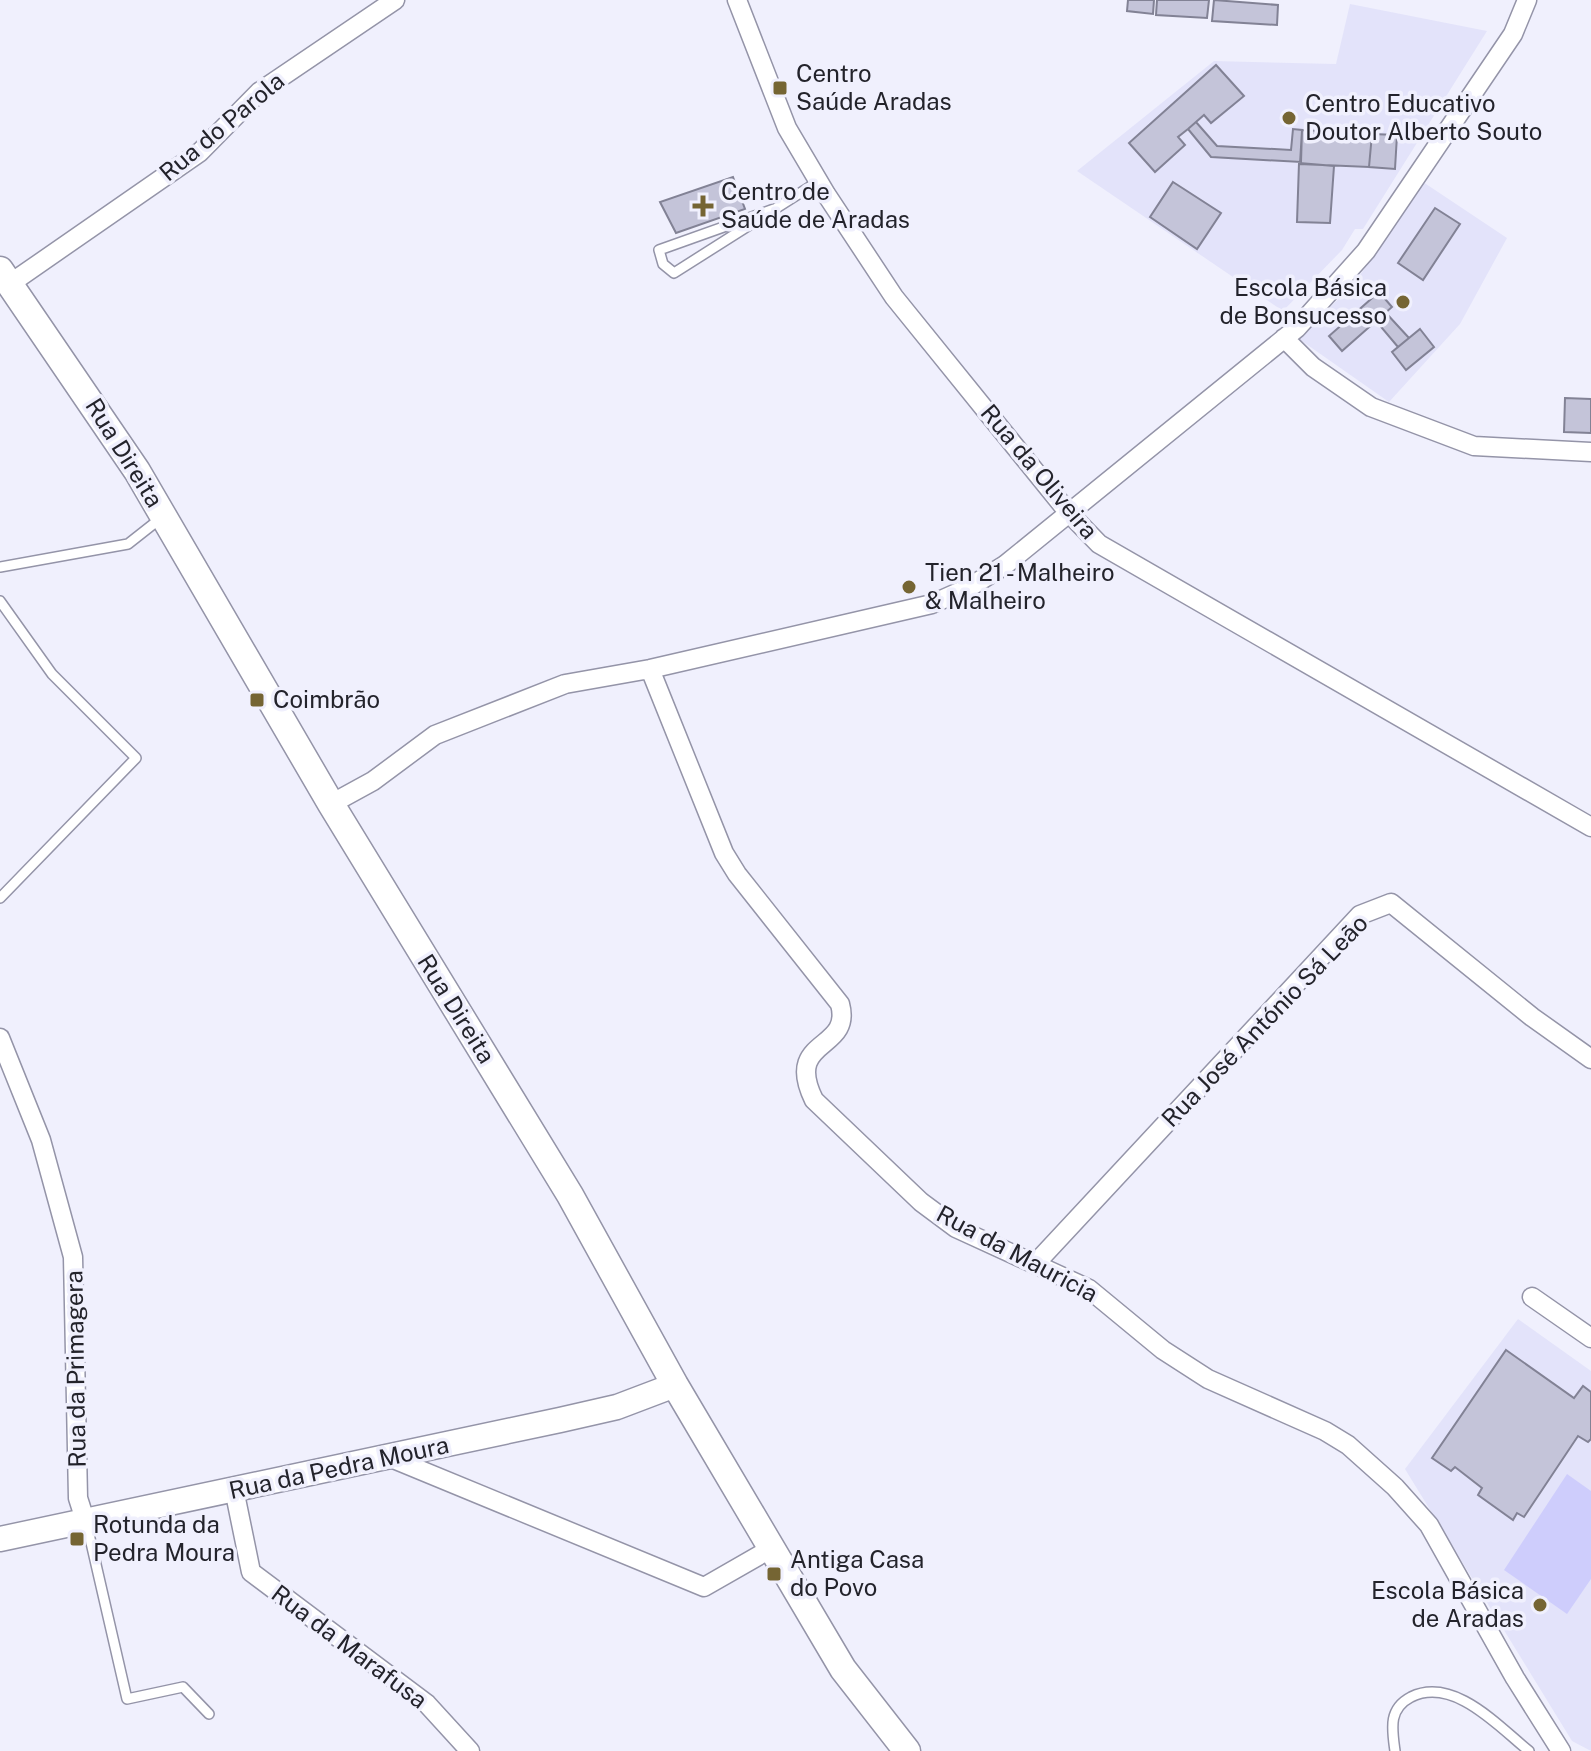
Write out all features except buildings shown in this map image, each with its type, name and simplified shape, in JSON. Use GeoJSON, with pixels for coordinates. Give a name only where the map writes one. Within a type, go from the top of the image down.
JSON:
{"type":"FeatureCollection","features":[{"type":"Feature","properties":{"kind":"main road","name":"Rua Direita"},"geometry":{"type":"LineString","coordinates":[[5,277],[137,471],[331,804],[570,1195],[675,1385],[843,1669],[907,1751]]}},
{"type":"Feature","properties":{"kind":"street","name":"Rua do Parola"},"geometry":{"type":"LineString","coordinates":[[5,277],[200,152],[259,92],[395,0]]}},
{"type":"Feature","properties":{"kind":"street","name":"Rua da Oliveira"},"geometry":{"type":"LineString","coordinates":[[737,0],[787,128],[894,297],[1068,512],[1099,544],[1591,827]]}},
{"type":"Feature","properties":{"kind":"street"},"geometry":{"type":"LineString","coordinates":[[331,804],[373,781],[435,735],[565,684],[650,669],[932,604],[968,588],[1005,565],[1284,338],[1366,251],[1506,46],[1527,0]]}},
{"type":"Feature","properties":{"kind":"street"},"geometry":{"type":"LineString","coordinates":[[1284,338],[1313,367],[1371,407],[1474,446],[1591,452]]}},
{"type":"Feature","properties":{"kind":"street","name":"Rua da Mauricia"},"geometry":{"type":"LineString","coordinates":[[650,669],[724,853],[737,874],[840,1004],[844,1017],[841,1027],[814,1052],[805,1066],[804,1081],[814,1100],[921,1202],[956,1228],[1089,1289],[1163,1350],[1208,1379],[1255,1403],[1325,1431],[1395,1487],[1429,1525],[1451,1559],[1558,1750]]}},
{"type":"Feature","properties":{"kind":"street","name":"Rua José António Sá Leão"},"geometry":{"type":"LineString","coordinates":[[1036,1263],[1360,915],[1391,903],[1532,1017],[1591,1059]]}},
{"type":"Feature","properties":{"kind":"street","name":"Rua da Primagera"},"geometry":{"type":"LineString","coordinates":[[0,1038],[41,1140],[73,1257],[78,1498],[85,1520]]}},
{"type":"Feature","properties":{"kind":"street"},"geometry":{"type":"LineString","coordinates":[[1532,1297],[1591,1338]]}},
{"type":"Feature","properties":{"kind":"street","name":"Rua da Pedra Moura"},"geometry":{"type":"LineString","coordinates":[[0,1539],[391,1458],[617,1407],[675,1385]]}},
{"type":"Feature","properties":{"kind":"street"},"geometry":{"type":"LineString","coordinates":[[391,1458],[704,1587],[772,1548]]}},
{"type":"Feature","properties":{"kind":"street","name":"Rua da Marafusa"},"geometry":{"type":"LineString","coordinates":[[234,1489],[251,1572],[427,1704],[470,1751]]}},
{"type":"Feature","properties":{"kind":"lane"},"geometry":{"type":"LineString","coordinates":[[774,209],[659,250],[663,264],[674,273],[819,181]]}},
{"type":"Feature","properties":{"kind":"lane"},"geometry":{"type":"LineString","coordinates":[[0,567],[128,544],[164,516]]}},
{"type":"Feature","properties":{"kind":"lane"},"geometry":{"type":"LineString","coordinates":[[0,601],[52,674],[136,758],[0,898]]}},
{"type":"Feature","properties":{"kind":"lane"},"geometry":{"type":"LineString","coordinates":[[85,1520],[127,1699],[183,1687],[209,1714]]}},
{"type":"Feature","properties":{"kind":"lane"},"geometry":{"type":"LineString","coordinates":[[1395,1751],[1391,1723],[1397,1710],[1407,1699],[1434,1692],[1469,1704],[1529,1751]]}},
{"type":"Feature","properties":{"kind":"shaded area","name":"Centro Educativo Doutor Alberto Souto"},"geometry":{"type":"Polygon","coordinates":[[[1350,4],[1487,31],[1363,229],[1355,229],[1342,250],[1283,311],[1077,171],[1214,61],[1336,64],[1350,4]]]}},
{"type":"Feature","properties":{"kind":"shaded area","name":"Escola Básica de Bonsucesso"},"geometry":{"type":"Polygon","coordinates":[[[1423,182],[1507,238],[1460,324],[1389,402],[1299,339],[1356,281],[1423,182]]]}},
{"type":"Feature","properties":{"kind":"shaded area","name":"Escola Básica de Aradas"},"geometry":{"type":"Polygon","coordinates":[[[1518,1319],[1591,1371],[1591,1751],[1572,1741],[1405,1469],[1518,1319]]]}},
{"type":"Feature","properties":{"kind":"shaded area"},"geometry":{"type":"Polygon","coordinates":[[[1567,1474],[1591,1491],[1591,1579],[1567,1614],[1504,1570],[1567,1474]]]}},
{"type":"Feature","properties":{"kind":"place","name":"Centro Saúde Aradas"},"geometry":{"type":"Point","coordinates":[780,88]}},
{"type":"Feature","properties":{"kind":"place","name":"Centro Educativo Doutor Alberto Souto"},"geometry":{"type":"Point","coordinates":[1289,118]}},
{"type":"Feature","properties":{"kind":"place","name":"Centro de Saúde de Aradas"},"geometry":{"type":"Point","coordinates":[703,206]}},
{"type":"Feature","properties":{"kind":"place","name":"Escola Básica de Bonsucesso"},"geometry":{"type":"Point","coordinates":[1403,302]}},
{"type":"Feature","properties":{"kind":"place","name":"Tien 21 - Malheiro & Malheiro"},"geometry":{"type":"Point","coordinates":[909,587]}},
{"type":"Feature","properties":{"kind":"place","name":"Coimbrão"},"geometry":{"type":"Point","coordinates":[257,700]}},
{"type":"Feature","properties":{"kind":"place","name":"Rotunda da Pedra Moura"},"geometry":{"type":"Point","coordinates":[77,1539]}},
{"type":"Feature","properties":{"kind":"place","name":"Antiga Casa do Povo"},"geometry":{"type":"Point","coordinates":[774,1574]}},
{"type":"Feature","properties":{"kind":"place","name":"Escola Básica de Aradas"},"geometry":{"type":"Point","coordinates":[1540,1605]}}]}
